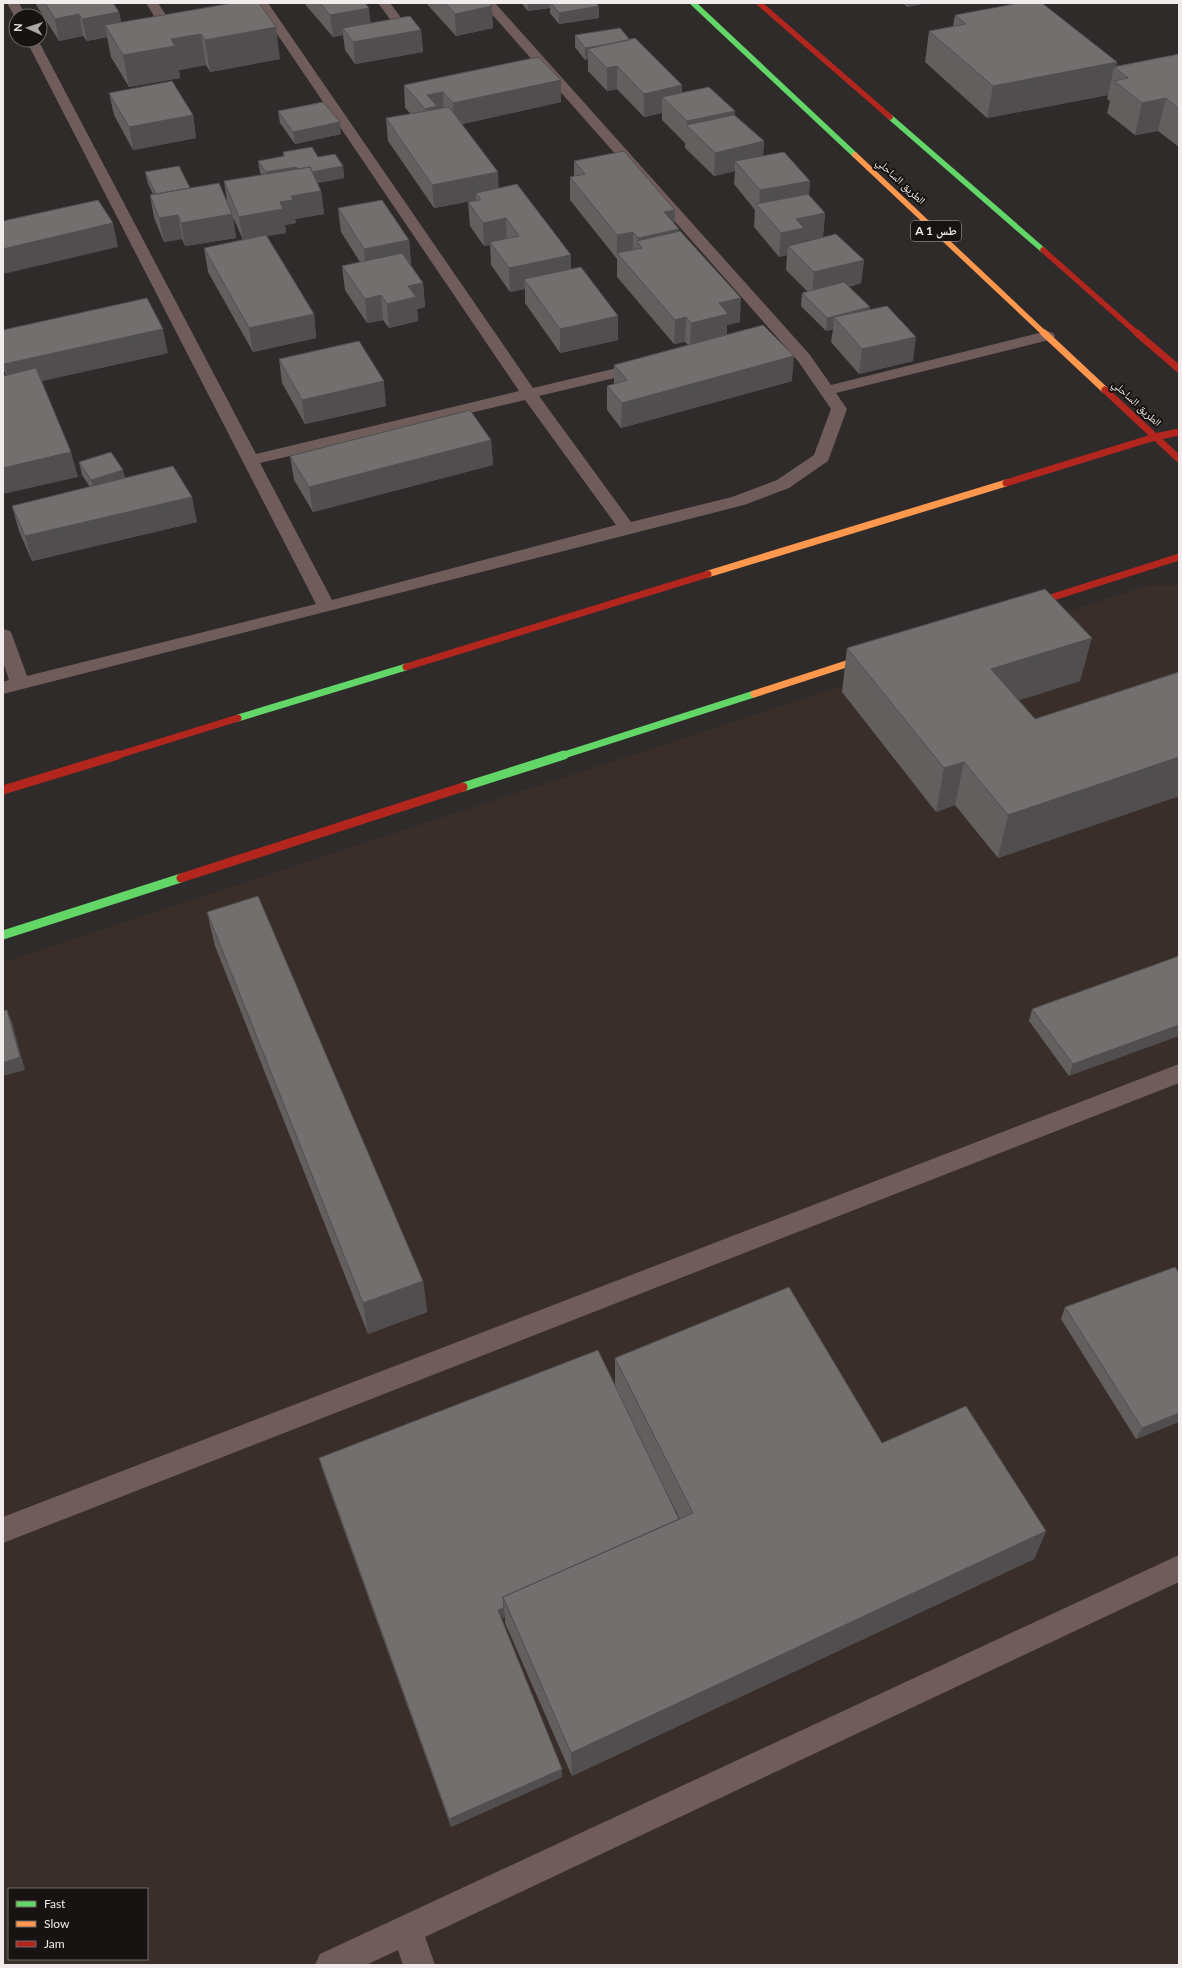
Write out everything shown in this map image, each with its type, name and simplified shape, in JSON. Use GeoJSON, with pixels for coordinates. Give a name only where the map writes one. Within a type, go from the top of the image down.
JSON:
{"type":"FeatureCollection","features":[{"type":"Feature","properties":{"kind":"main road","name":"الطريق الساحلي"},"geometry":{"type":"LineString","coordinates":[[693,3],[1179,459]]}},
{"type":"Feature","properties":{"kind":"main road"},"geometry":{"type":"LineString","coordinates":[[759,3],[1179,369]]}},
{"type":"Feature","properties":{"kind":"main road"},"geometry":{"type":"LineString","coordinates":[[3,790],[1156,437],[1179,432]]}},
{"type":"Feature","properties":{"kind":"main road"},"geometry":{"type":"LineString","coordinates":[[1020,608],[1179,557]]}},
{"type":"Feature","properties":{"kind":"main road"},"geometry":{"type":"LineString","coordinates":[[3,935],[883,652]]}},
{"type":"Feature","properties":{"kind":"street"},"geometry":{"type":"LineString","coordinates":[[152,3],[161,18],[171,20],[202,15]]}},
{"type":"Feature","properties":{"kind":"street"},"geometry":{"type":"LineString","coordinates":[[384,3],[402,27]]}},
{"type":"Feature","properties":{"kind":"street"},"geometry":{"type":"LineString","coordinates":[[3,635],[12,686],[327,608],[627,528],[738,501],[782,484],[822,457],[839,409],[804,358],[776,336],[488,3]]}},
{"type":"Feature","properties":{"kind":"street"},"geometry":{"type":"LineString","coordinates":[[258,5],[528,393],[627,528]]}},
{"type":"Feature","properties":{"kind":"street"},"geometry":{"type":"LineString","coordinates":[[36,48],[327,608]]}},
{"type":"Feature","properties":{"kind":"street"},"geometry":{"type":"LineString","coordinates":[[826,391],[1048,336]]}},
{"type":"Feature","properties":{"kind":"street"},"geometry":{"type":"LineString","coordinates":[[250,460],[660,363]]}},
{"type":"Feature","properties":{"kind":"street"},"geometry":{"type":"LineString","coordinates":[[3,1530],[1179,1073]]}},
{"type":"Feature","properties":{"kind":"street"},"geometry":{"type":"LineString","coordinates":[[331,1965],[407,1931],[1179,1568]]}},
{"type":"Feature","properties":{"kind":"street"},"geometry":{"type":"LineString","coordinates":[[407,1931],[419,1965]]}},
{"type":"Feature","properties":{"kind":"shaded area"},"geometry":{"type":"Polygon","coordinates":[[[1149,585],[1179,585],[1179,1965],[3,1965],[3,962],[1149,585]]]}},
{"type":"Feature","properties":{"kind":"building"},"geometry":{"type":"Polygon","coordinates":[[[45,3],[113,3],[119,12],[82,19],[79,14],[55,19],[45,3]]]}},
{"type":"Feature","properties":{"kind":"building"},"geometry":{"type":"Polygon","coordinates":[[[233,3],[259,3],[276,27],[205,40],[201,34],[171,39],[175,46],[123,55],[105,25],[233,3]]]}},
{"type":"Feature","properties":{"kind":"building"},"geometry":{"type":"Polygon","coordinates":[[[320,3],[365,3],[369,8],[330,15],[320,3]]]}},
{"type":"Feature","properties":{"kind":"building"},"geometry":{"type":"Polygon","coordinates":[[[445,3],[489,3],[492,6],[455,14],[445,3]]]}},
{"type":"Feature","properties":{"kind":"building"},"geometry":{"type":"Polygon","coordinates":[[[551,3],[596,3],[599,6],[559,13],[551,3]]]}},
{"type":"Feature","properties":{"kind":"building"},"geometry":{"type":"Polygon","coordinates":[[[1019,3],[1042,3],[1117,62],[993,86],[929,31],[966,24],[955,15],[1019,3]]]}},
{"type":"Feature","properties":{"kind":"building"},"geometry":{"type":"Polygon","coordinates":[[[410,16],[421,30],[353,42],[343,28],[410,16]]]}},
{"type":"Feature","properties":{"kind":"building"},"geometry":{"type":"Polygon","coordinates":[[[620,28],[630,40],[585,48],[575,35],[620,28]]]}},
{"type":"Feature","properties":{"kind":"building"},"geometry":{"type":"Polygon","coordinates":[[[635,38],[682,85],[644,94],[617,66],[607,68],[588,49],[635,38]]]}},
{"type":"Feature","properties":{"kind":"building"},"geometry":{"type":"Polygon","coordinates":[[[1179,54],[1179,109],[1166,98],[1142,103],[1114,81],[1128,78],[1114,67],[1179,54]]]}},
{"type":"Feature","properties":{"kind":"building"},"geometry":{"type":"Polygon","coordinates":[[[538,57],[561,80],[453,103],[443,92],[427,95],[437,106],[425,109],[404,85],[538,57]]]}},
{"type":"Feature","properties":{"kind":"building"},"geometry":{"type":"Polygon","coordinates":[[[172,81],[193,115],[129,127],[109,93],[172,81]]]}},
{"type":"Feature","properties":{"kind":"building"},"geometry":{"type":"Polygon","coordinates":[[[709,87],[735,111],[687,121],[662,97],[709,87]]]}},
{"type":"Feature","properties":{"kind":"building"},"geometry":{"type":"Polygon","coordinates":[[[323,102],[340,122],[293,132],[278,111],[323,102]]]}},
{"type":"Feature","properties":{"kind":"building"},"geometry":{"type":"Polygon","coordinates":[[[449,107],[498,172],[432,185],[386,118],[449,107]]]}},
{"type":"Feature","properties":{"kind":"building"},"geometry":{"type":"Polygon","coordinates":[[[734,115],[764,141],[715,153],[686,125],[734,115]]]}},
{"type":"Feature","properties":{"kind":"building"},"geometry":{"type":"Polygon","coordinates":[[[312,147],[318,157],[335,154],[343,166],[312,172],[310,167],[298,169],[296,167],[266,172],[258,161],[285,156],[283,152],[312,147]]]}},
{"type":"Feature","properties":{"kind":"building"},"geometry":{"type":"Polygon","coordinates":[[[624,151],[675,210],[664,212],[679,229],[638,238],[633,232],[617,235],[570,177],[585,174],[574,161],[624,151]]]}},
{"type":"Feature","properties":{"kind":"building"},"geometry":{"type":"Polygon","coordinates":[[[784,152],[810,181],[760,190],[735,161],[784,152]]]}},
{"type":"Feature","properties":{"kind":"building"},"geometry":{"type":"Polygon","coordinates":[[[179,166],[190,188],[156,194],[145,172],[179,166]]]}},
{"type":"Feature","properties":{"kind":"building"},"geometry":{"type":"Polygon","coordinates":[[[310,167],[321,191],[291,196],[293,200],[280,202],[283,209],[239,217],[224,181],[310,167]]]}},
{"type":"Feature","properties":{"kind":"building"},"geometry":{"type":"Polygon","coordinates":[[[219,183],[232,214],[181,223],[178,215],[159,218],[150,195],[219,183]]]}},
{"type":"Feature","properties":{"kind":"building"},"geometry":{"type":"Polygon","coordinates":[[[517,184],[571,255],[509,268],[490,242],[519,236],[506,218],[483,223],[468,202],[481,200],[476,193],[517,184]]]}},
{"type":"Feature","properties":{"kind":"building"},"geometry":{"type":"Polygon","coordinates":[[[808,194],[825,213],[796,219],[804,228],[781,233],[756,204],[808,194]]]}},
{"type":"Feature","properties":{"kind":"building"},"geometry":{"type":"Polygon","coordinates":[[[98,200],[113,223],[3,249],[3,221],[98,200]]]}},
{"type":"Feature","properties":{"kind":"building"},"geometry":{"type":"Polygon","coordinates":[[[382,200],[409,240],[364,249],[338,208],[382,200]]]}},
{"type":"Feature","properties":{"kind":"building"},"geometry":{"type":"Polygon","coordinates":[[[680,231],[741,298],[719,303],[728,314],[691,323],[686,317],[675,320],[617,253],[642,248],[637,241],[680,231]]]}},
{"type":"Feature","properties":{"kind":"building"},"geometry":{"type":"Polygon","coordinates":[[[836,234],[864,260],[814,272],[788,246],[836,234]]]}},
{"type":"Feature","properties":{"kind":"building"},"geometry":{"type":"Polygon","coordinates":[[[266,235],[314,314],[249,328],[204,248],[266,235]]]}},
{"type":"Feature","properties":{"kind":"building"},"geometry":{"type":"Polygon","coordinates":[[[402,253],[423,283],[408,286],[416,297],[387,304],[381,295],[365,299],[342,266],[402,253]]]}},
{"type":"Feature","properties":{"kind":"building"},"geometry":{"type":"Polygon","coordinates":[[[581,267],[618,316],[560,329],[524,279],[581,267]]]}},
{"type":"Feature","properties":{"kind":"building"},"geometry":{"type":"Polygon","coordinates":[[[844,282],[870,307],[827,318],[802,293],[844,282]]]}},
{"type":"Feature","properties":{"kind":"building"},"geometry":{"type":"Polygon","coordinates":[[[147,298],[163,329],[4,364],[3,330],[147,298]]]}},
{"type":"Feature","properties":{"kind":"building"},"geometry":{"type":"Polygon","coordinates":[[[887,306],[916,337],[862,349],[834,317],[887,306]]]}},
{"type":"Feature","properties":{"kind":"building"},"geometry":{"type":"Polygon","coordinates":[[[763,325],[794,356],[622,403],[607,386],[627,380],[614,365],[763,325]]]}},
{"type":"Feature","properties":{"kind":"building"},"geometry":{"type":"Polygon","coordinates":[[[359,341],[384,381],[302,400],[279,359],[359,341]]]}},
{"type":"Feature","properties":{"kind":"building"},"geometry":{"type":"Polygon","coordinates":[[[36,368],[71,452],[3,468],[3,376],[36,368]]]}},
{"type":"Feature","properties":{"kind":"building"},"geometry":{"type":"Polygon","coordinates":[[[470,410],[491,440],[309,487],[290,456],[470,410]]]}},
{"type":"Feature","properties":{"kind":"building"},"geometry":{"type":"Polygon","coordinates":[[[111,452],[123,470],[91,480],[79,462],[111,452]]]}},
{"type":"Feature","properties":{"kind":"building"},"geometry":{"type":"Polygon","coordinates":[[[173,466],[192,497],[25,536],[12,506],[173,466]]]}},
{"type":"Feature","properties":{"kind":"building"},"geometry":{"type":"Polygon","coordinates":[[[1045,589],[1092,638],[991,669],[1035,719],[1179,672],[1179,757],[1008,815],[964,762],[944,768],[847,648],[1045,589]]]}},
{"type":"Feature","properties":{"kind":"building"},"geometry":{"type":"Polygon","coordinates":[[[258,896],[423,1281],[363,1303],[207,912],[258,896]]]}},
{"type":"Feature","properties":{"kind":"building"},"geometry":{"type":"Polygon","coordinates":[[[1179,956],[1179,1025],[1073,1064],[1032,1009],[1179,956]]]}},
{"type":"Feature","properties":{"kind":"building"},"geometry":{"type":"Polygon","coordinates":[[[7,1010],[20,1057],[3,1063],[3,1011],[7,1010]]]}},
{"type":"Feature","properties":{"kind":"building"},"geometry":{"type":"Polygon","coordinates":[[[1175,1267],[1179,1273],[1179,1413],[1142,1428],[1065,1307],[1175,1267]]]}},
{"type":"Feature","properties":{"kind":"building"},"geometry":{"type":"Polygon","coordinates":[[[789,1287],[882,1443],[966,1406],[1046,1531],[571,1753],[503,1597],[693,1513],[615,1358],[789,1287]]]}},
{"type":"Feature","properties":{"kind":"building"},"geometry":{"type":"Polygon","coordinates":[[[598,1350],[679,1519],[503,1597],[504,1608],[498,1610],[562,1769],[449,1819],[319,1458],[598,1350]]]}},
{"type":"Feature","properties":{"kind":"traffic: fast"},"geometry":{"type":"LineString","coordinates":[[693,3],[855,155]]}},
{"type":"Feature","properties":{"kind":"traffic: fast"},"geometry":{"type":"LineString","coordinates":[[890,117],[1043,250]]}},
{"type":"Feature","properties":{"kind":"traffic: fast"},"geometry":{"type":"LineString","coordinates":[[238,718],[406,667]]}},
{"type":"Feature","properties":{"kind":"traffic: fast"},"geometry":{"type":"LineString","coordinates":[[463,787],[754,694]]}},
{"type":"Feature","properties":{"kind":"traffic: fast"},"geometry":{"type":"LineString","coordinates":[[3,935],[181,878]]}},
{"type":"Feature","properties":{"kind":"traffic: slow"},"geometry":{"type":"LineString","coordinates":[[855,155],[1105,390]]}},
{"type":"Feature","properties":{"kind":"traffic: slow"},"geometry":{"type":"LineString","coordinates":[[708,574],[1006,483]]}},
{"type":"Feature","properties":{"kind":"traffic: slow"},"geometry":{"type":"LineString","coordinates":[[754,694],[874,655]]}},
{"type":"Feature","properties":{"kind":"traffic: jam"},"geometry":{"type":"LineString","coordinates":[[759,3],[890,117]]}},
{"type":"Feature","properties":{"kind":"traffic: jam"},"geometry":{"type":"LineString","coordinates":[[1043,250],[1179,369]]}},
{"type":"Feature","properties":{"kind":"traffic: jam"},"geometry":{"type":"LineString","coordinates":[[1105,390],[1179,459]]}},
{"type":"Feature","properties":{"kind":"traffic: jam"},"geometry":{"type":"LineString","coordinates":[[1006,483],[1155,437],[1179,432]]}},
{"type":"Feature","properties":{"kind":"traffic: jam"},"geometry":{"type":"LineString","coordinates":[[1025,606],[1179,557]]}},
{"type":"Feature","properties":{"kind":"traffic: jam"},"geometry":{"type":"LineString","coordinates":[[406,667],[708,574]]}},
{"type":"Feature","properties":{"kind":"traffic: jam"},"geometry":{"type":"LineString","coordinates":[[3,790],[238,718]]}},
{"type":"Feature","properties":{"kind":"traffic: jam"},"geometry":{"type":"LineString","coordinates":[[181,878],[463,787]]}}]}
